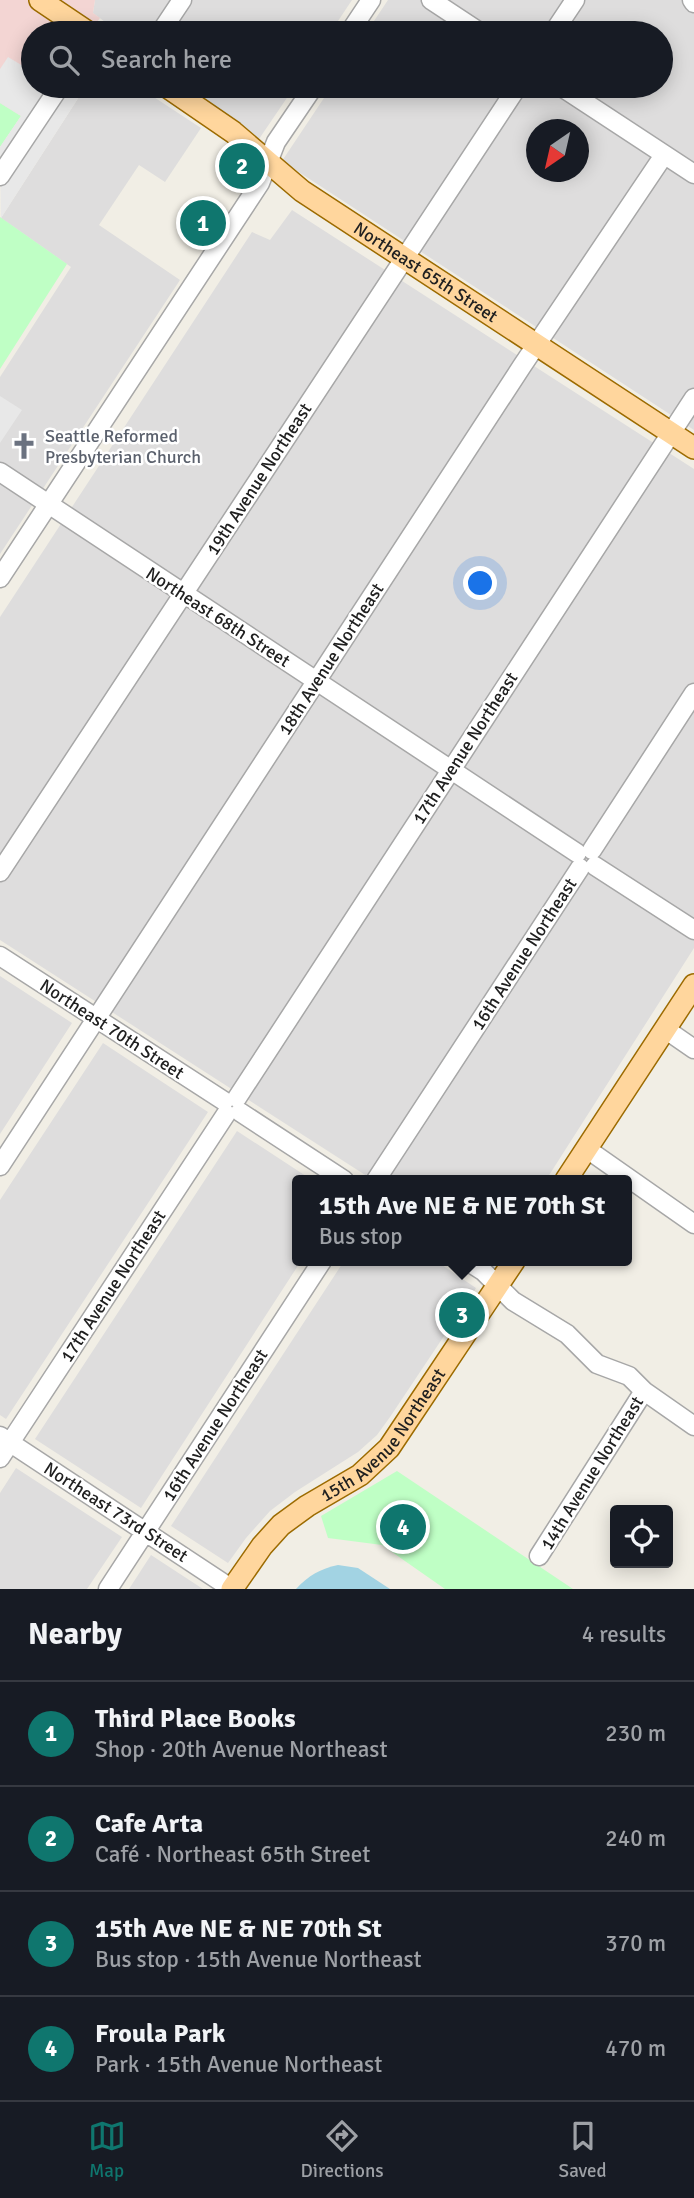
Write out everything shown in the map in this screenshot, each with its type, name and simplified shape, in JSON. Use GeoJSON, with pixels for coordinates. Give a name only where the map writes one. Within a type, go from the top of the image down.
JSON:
{"type":"FeatureCollection","features":[{"type":"Feature","properties":{"kind":"main road"},"geometry":{"type":"LineString","coordinates":[[40,0],[71,21]]}},
{"type":"Feature","properties":{"kind":"main road","name":"Northeast 65th Street"},"geometry":{"type":"LineString","coordinates":[[183,98],[233,132],[302,191],[694,448]]}},
{"type":"Feature","properties":{"kind":"main road"},"geometry":{"type":"LineString","coordinates":[[569,1175],[694,985]]}},
{"type":"Feature","properties":{"kind":"main road","name":"15th Avenue Northeast"},"geometry":{"type":"LineString","coordinates":[[232,1589],[262,1546],[281,1525],[299,1511],[360,1475],[389,1448],[511,1266]]}},
{"type":"Feature","properties":{"kind":"street"},"geometry":{"type":"LineString","coordinates":[[168,21],[182,0]]}},
{"type":"Feature","properties":{"kind":"street"},"geometry":{"type":"LineString","coordinates":[[357,21],[371,0]]}},
{"type":"Feature","properties":{"kind":"street"},"geometry":{"type":"LineString","coordinates":[[431,0],[463,21]]}},
{"type":"Feature","properties":{"kind":"street"},"geometry":{"type":"LineString","coordinates":[[561,21],[575,0]]}},
{"type":"Feature","properties":{"kind":"street"},"geometry":{"type":"LineString","coordinates":[[0,176],[52,98]]}},
{"type":"Feature","properties":{"kind":"street"},"geometry":{"type":"LineString","coordinates":[[0,578],[260,183],[276,142],[306,98]]}},
{"type":"Feature","properties":{"kind":"street","name":"19th Avenue Northeast"},"geometry":{"type":"LineString","coordinates":[[0,872],[510,98]]}},
{"type":"Feature","properties":{"kind":"street"},"geometry":{"type":"LineString","coordinates":[[578,98],[694,174]]}},
{"type":"Feature","properties":{"kind":"street","name":"18th Avenue Northeast"},"geometry":{"type":"LineString","coordinates":[[0,1166],[536,345],[664,155]]}},
{"type":"Feature","properties":{"kind":"street","name":"17th Avenue Northeast"},"geometry":{"type":"LineString","coordinates":[[0,1458],[5,1440],[232,1106],[694,398]]}},
{"type":"Feature","properties":{"kind":"street","name":"Northeast 68th Street"},"geometry":{"type":"LineString","coordinates":[[0,472],[694,930]]}},
{"type":"Feature","properties":{"kind":"street","name":"16th Avenue Northeast"},"geometry":{"type":"LineString","coordinates":[[379,1175],[694,693]]}},
{"type":"Feature","properties":{"kind":"street","name":"Northeast 70th Street"},"geometry":{"type":"LineString","coordinates":[[0,956],[336,1175]]}},
{"type":"Feature","properties":{"kind":"street"},"geometry":{"type":"LineString","coordinates":[[665,1029],[694,1049]]}},
{"type":"Feature","properties":{"kind":"street"},"geometry":{"type":"LineString","coordinates":[[587,1149],[624,1175]]}},
{"type":"Feature","properties":{"kind":"street"},"geometry":{"type":"LineString","coordinates":[[632,1181],[694,1224]]}},
{"type":"Feature","properties":{"kind":"street","name":"16th Avenue Northeast"},"geometry":{"type":"LineString","coordinates":[[107,1589],[319,1266]]}},
{"type":"Feature","properties":{"kind":"street"},"geometry":{"type":"LineString","coordinates":[[475,1266],[513,1301],[567,1334],[597,1364],[628,1376],[644,1391],[694,1426]]}},
{"type":"Feature","properties":{"kind":"street","name":"14th Avenue Northeast"},"geometry":{"type":"LineString","coordinates":[[539,1556],[644,1391]]}},
{"type":"Feature","properties":{"kind":"street","name":"Northeast 73rd Street"},"geometry":{"type":"LineString","coordinates":[[5,1440],[232,1589]]}},
{"type":"Feature","properties":{"kind":"shaded area"},"geometry":{"type":"Polygon","coordinates":[[[0,0],[95,0],[93,13],[100,18],[98,21],[21,21],[21,98],[32,98],[31,122],[0,103],[0,0]]]}},
{"type":"Feature","properties":{"kind":"shaded area"},"geometry":{"type":"Polygon","coordinates":[[[95,0],[352,0],[338,21],[104,21],[93,13],[95,0]]]}},
{"type":"Feature","properties":{"kind":"shaded area"},"geometry":{"type":"Polygon","coordinates":[[[388,0],[694,0],[694,430],[282,161],[324,98],[673,98],[673,21],[374,21],[388,0]]]}},
{"type":"Feature","properties":{"kind":"shaded area"},"geometry":{"type":"Polygon","coordinates":[[[8,57],[21,65],[21,98],[78,98],[1,218],[0,147],[21,116],[0,103],[0,69],[8,57]]]}},
{"type":"Feature","properties":{"kind":"shaded area"},"geometry":{"type":"Polygon","coordinates":[[[78,98],[155,98],[201,128],[165,182],[139,165],[99,225],[180,280],[0,554],[0,377],[71,267],[1,218],[78,98]]]}},
{"type":"Feature","properties":{"kind":"shaded area"},"geometry":{"type":"Polygon","coordinates":[[[205,98],[287,98],[259,139],[205,98]]]}},
{"type":"Feature","properties":{"kind":"shaded area"},"geometry":{"type":"Polygon","coordinates":[[[292,210],[694,469],[694,948],[549,1175],[365,1175],[0,940],[0,617],[252,232],[270,240],[292,210]]]}},
{"type":"Feature","properties":{"kind":"shaded area"},"geometry":{"type":"Polygon","coordinates":[[[0,396],[22,410],[0,443],[0,396]]]}},
{"type":"Feature","properties":{"kind":"shaded area"},"geometry":{"type":"Polygon","coordinates":[[[0,976],[72,1023],[0,1134],[0,976]]]}},
{"type":"Feature","properties":{"kind":"shaded area"},"geometry":{"type":"Polygon","coordinates":[[[103,1043],[208,1112],[6,1419],[0,1415],[0,1200],[103,1043]]]}},
{"type":"Feature","properties":{"kind":"shaded area"},"geometry":{"type":"Polygon","coordinates":[[[237,1131],[304,1175],[292,1175],[292,1266],[298,1266],[141,1508],[35,1439],[237,1131]]]}},
{"type":"Feature","properties":{"kind":"shaded area"},"geometry":{"type":"Polygon","coordinates":[[[341,1266],[443,1266],[476,1288],[377,1435],[358,1452],[270,1511],[228,1563],[171,1526],[341,1266]]]}},
{"type":"Feature","properties":{"kind":"shaded area"},"geometry":{"type":"Polygon","coordinates":[[[16,1468],[122,1537],[87,1589],[0,1589],[0,1493],[16,1468]]]}},
{"type":"Feature","properties":{"kind":"shaded area"},"geometry":{"type":"Polygon","coordinates":[[[151,1555],[203,1589],[129,1589],[151,1555]]]}},
{"type":"Feature","properties":{"kind":"green space"},"geometry":{"type":"Polygon","coordinates":[[[0,103],[21,116],[0,147],[0,103]]]}},
{"type":"Feature","properties":{"kind":"green space"},"geometry":{"type":"Polygon","coordinates":[[[0,217],[67,264],[0,369],[0,217]]]}},
{"type":"Feature","properties":{"kind":"green space"},"geometry":{"type":"Polygon","coordinates":[[[397,1471],[573,1589],[445,1589],[382,1545],[328,1538],[321,1516],[397,1471]]]}},
{"type":"Feature","properties":{"kind":"water"},"geometry":{"type":"Polygon","coordinates":[[[338,1565],[358,1568],[390,1589],[296,1589],[315,1573],[338,1565]]]}},
{"type":"Feature","properties":{"kind":"place","name":"Cafe Arta"},"geometry":{"type":"Point","coordinates":[242,166]}},
{"type":"Feature","properties":{"kind":"place","name":"Third Place Books"},"geometry":{"type":"Point","coordinates":[203,223]}},
{"type":"Feature","properties":{"kind":"place","name":"Seattle Reformed Presbyterian Church"},"geometry":{"type":"Point","coordinates":[24,446]}},
{"type":"Feature","properties":{"kind":"place","name":"15th Ave NE & NE 70th St"},"geometry":{"type":"Point","coordinates":[462,1315]}},
{"type":"Feature","properties":{"kind":"place","name":"Froula Park"},"geometry":{"type":"Point","coordinates":[403,1527]}}]}
